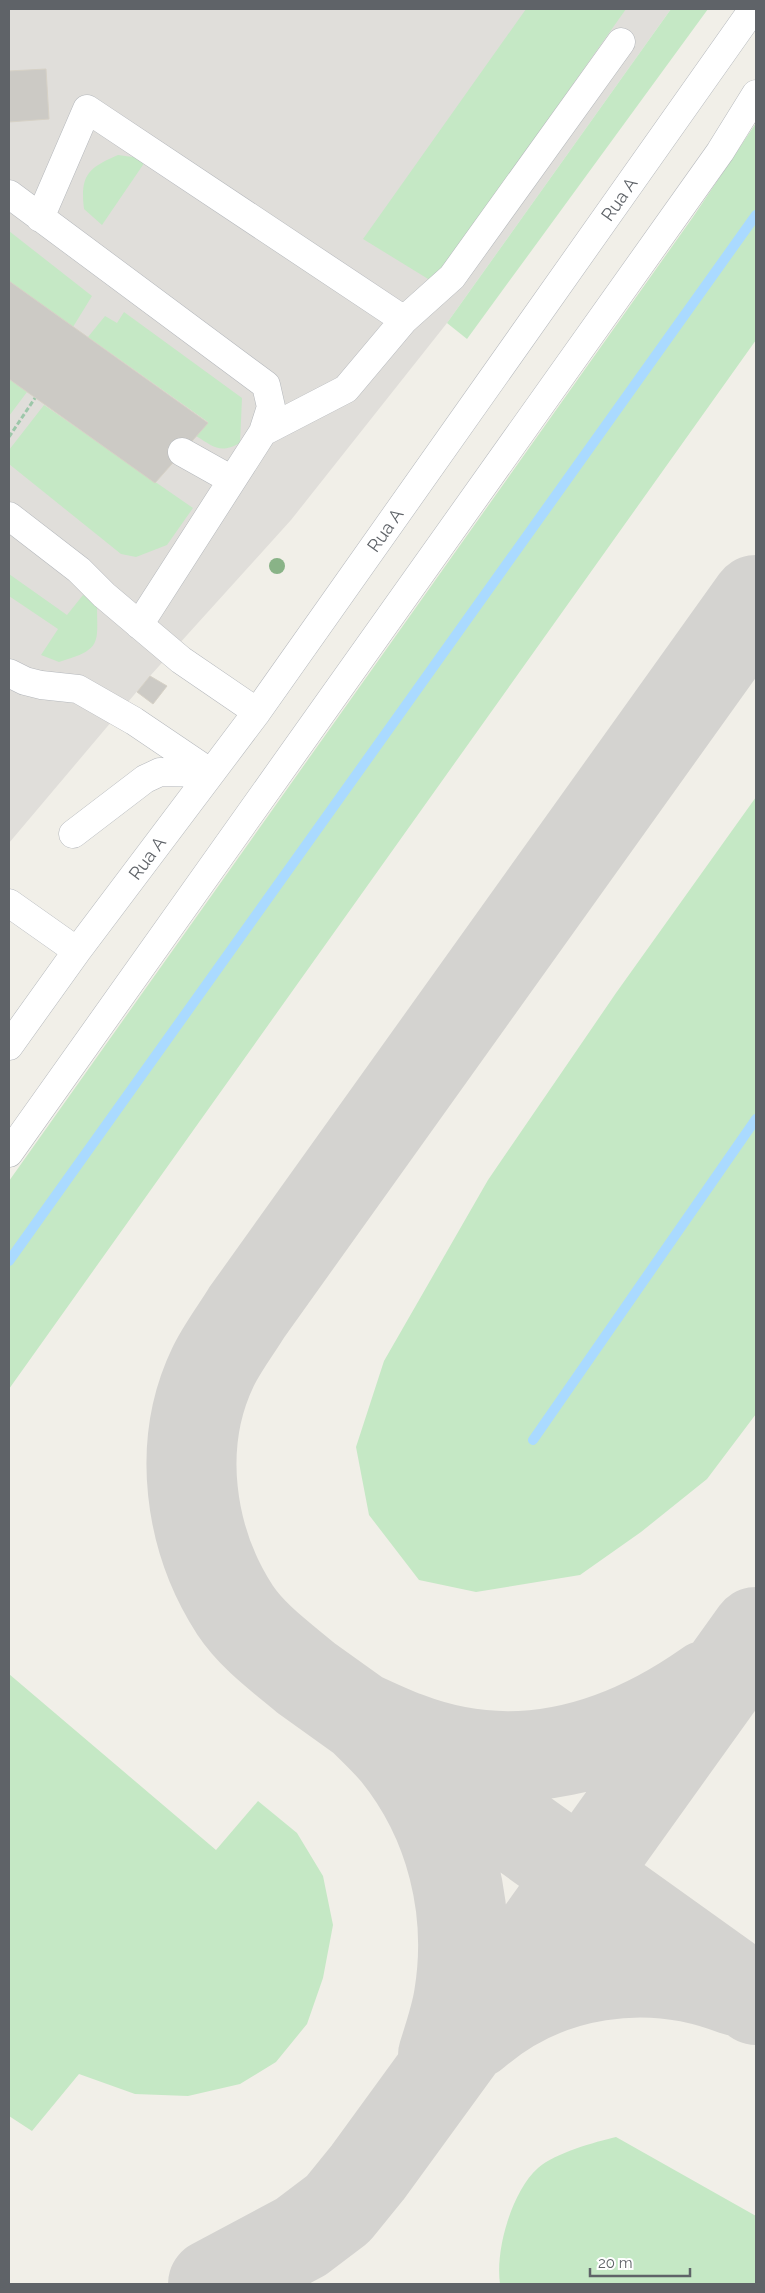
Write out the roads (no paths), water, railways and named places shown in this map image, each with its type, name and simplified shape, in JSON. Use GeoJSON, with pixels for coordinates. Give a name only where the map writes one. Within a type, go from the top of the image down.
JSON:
{"type":"FeatureCollection","features":[{"type":"Feature","properties":{"kind":"lane","name":"Rua A"},"geometry":{"type":"LineString","coordinates":[[9,1046],[77,951],[258,712],[753,9]]}},
{"type":"Feature","properties":{"kind":"lane"},"geometry":{"type":"LineString","coordinates":[[263,432],[346,389],[404,320],[452,277],[621,42]]}},
{"type":"Feature","properties":{"kind":"lane"},"geometry":{"type":"LineString","coordinates":[[9,1153],[714,160],[756,94]]}},
{"type":"Feature","properties":{"kind":"lane"},"geometry":{"type":"LineString","coordinates":[[40,218],[87,109],[404,320]]}},
{"type":"Feature","properties":{"kind":"lane"},"geometry":{"type":"LineString","coordinates":[[9,194],[266,385],[271,407],[263,432],[139,625]]}},
{"type":"Feature","properties":{"kind":"lane"},"geometry":{"type":"LineString","coordinates":[[182,452],[232,480]]}},
{"type":"Feature","properties":{"kind":"lane"},"geometry":{"type":"LineString","coordinates":[[9,516],[79,570],[104,595],[181,660],[258,712]]}},
{"type":"Feature","properties":{"kind":"lane"},"geometry":{"type":"LineString","coordinates":[[9,673],[25,681],[41,685],[78,689],[134,721],[212,773]]}},
{"type":"Feature","properties":{"kind":"lane"},"geometry":{"type":"LineString","coordinates":[[73,834],[144,779],[160,772],[212,773]]}},
{"type":"Feature","properties":{"kind":"lane"},"geometry":{"type":"LineString","coordinates":[[9,903],[77,951]]}},
{"type":"Feature","properties":{"kind":"waterway"},"geometry":{"type":"LineString","coordinates":[[9,1261],[756,215]]}},
{"type":"Feature","properties":{"kind":"waterway"},"geometry":{"type":"LineString","coordinates":[[533,1440],[756,1119]]}}]}
